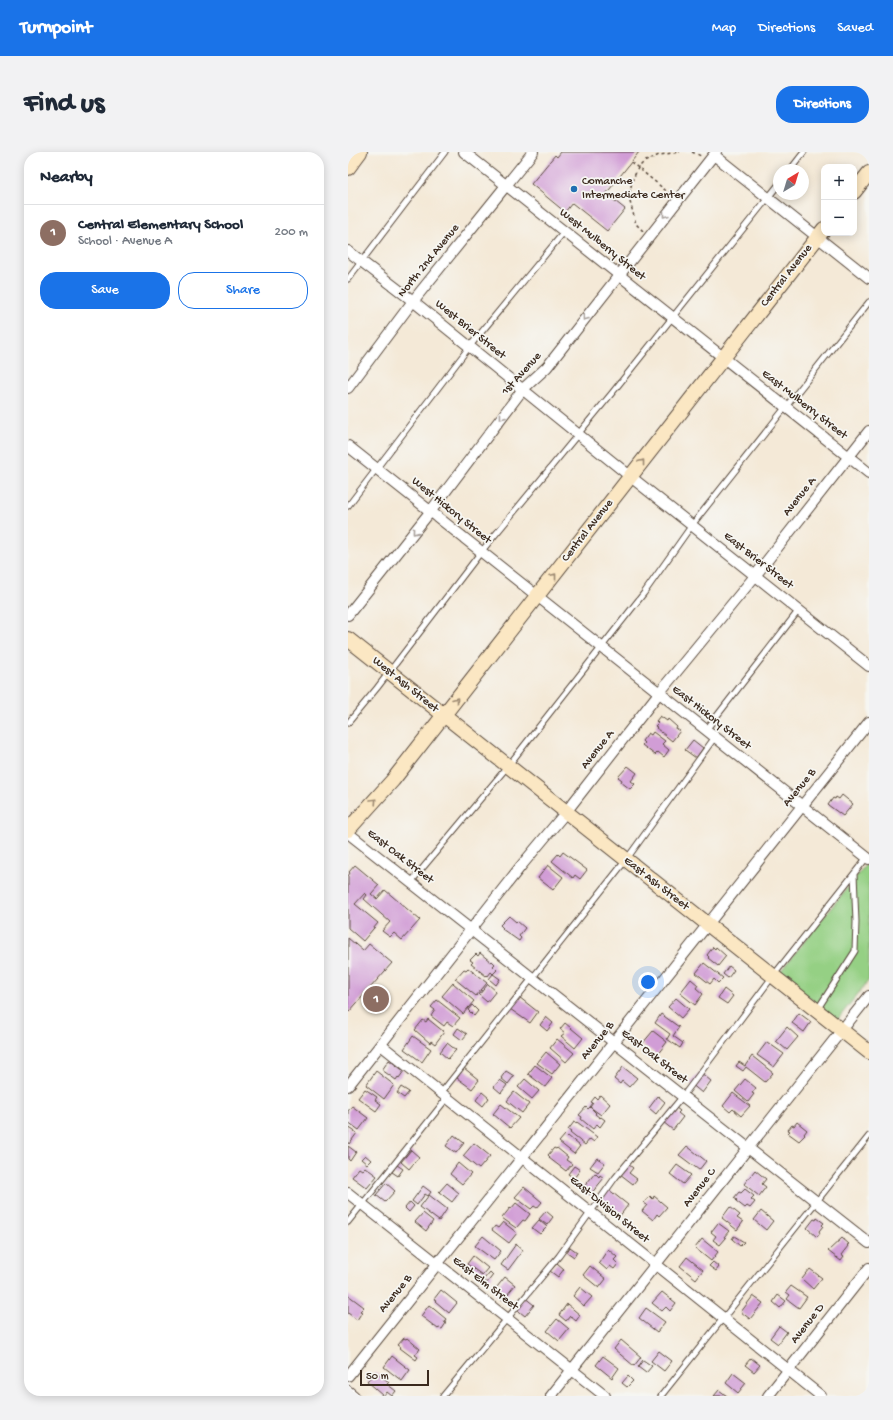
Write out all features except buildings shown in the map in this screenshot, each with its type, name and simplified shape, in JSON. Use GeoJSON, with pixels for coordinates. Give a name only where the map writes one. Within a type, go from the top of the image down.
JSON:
{"type":"FeatureCollection","features":[{"type":"Feature","properties":{"kind":"street"},"geometry":{"type":"LineString","coordinates":[[348,168],[360,152]]}},
{"type":"Feature","properties":{"kind":"street","name":"West Mulberry Street"},"geometry":{"type":"LineString","coordinates":[[464,152],[723,358]]}},
{"type":"Feature","properties":{"kind":"street","name":"North 2nd Avenue"},"geometry":{"type":"LineString","coordinates":[[348,388],[413,301],[533,152]]}},
{"type":"Feature","properties":{"kind":"street"},"geometry":{"type":"LineString","coordinates":[[715,153],[768,198],[821,233]]}},
{"type":"Feature","properties":{"kind":"street","name":"1st Avenue"},"geometry":{"type":"LineString","coordinates":[[348,615],[430,512],[524,389],[547,367],[715,153]]}},
{"type":"Feature","properties":{"kind":"street"},"geometry":{"type":"LineString","coordinates":[[857,188],[869,173]]}},
{"type":"Feature","properties":{"kind":"street","name":"Central Avenue"},"geometry":{"type":"LineString","coordinates":[[348,831],[393,780],[444,716],[821,233]]}},
{"type":"Feature","properties":{"kind":"street"},"geometry":{"type":"LineString","coordinates":[[824,236],[869,278]]}},
{"type":"Feature","properties":{"kind":"street","name":"West Brier Street"},"geometry":{"type":"LineString","coordinates":[[348,252],[470,346],[631,476]]}},
{"type":"Feature","properties":{"kind":"street","name":"East Mulberry Street"},"geometry":{"type":"LineString","coordinates":[[723,358],[869,473]]}},
{"type":"Feature","properties":{"kind":"street","name":"Avenue A"},"geometry":{"type":"LineString","coordinates":[[348,1086],[521,866],[566,812],[659,693],[755,576],[869,431]]}},
{"type":"Feature","properties":{"kind":"street","name":"West Hickory Street"},"geometry":{"type":"LineString","coordinates":[[348,446],[537,597]]}},
{"type":"Feature","properties":{"kind":"street","name":"East Brier Street"},"geometry":{"type":"LineString","coordinates":[[631,476],[869,666]]}},
{"type":"Feature","properties":{"kind":"street","name":"East Hickory Street"},"geometry":{"type":"LineString","coordinates":[[537,597],[868,857]]}},
{"type":"Feature","properties":{"kind":"street","name":"West Ash Street"},"geometry":{"type":"LineString","coordinates":[[348,639],[444,716]]}},
{"type":"Feature","properties":{"kind":"street","name":"East Ash Street"},"geometry":{"type":"LineString","coordinates":[[444,716],[869,1052]]}},
{"type":"Feature","properties":{"kind":"street","name":"Avenue B"},"geometry":{"type":"LineString","coordinates":[[348,1376],[869,722]]}},
{"type":"Feature","properties":{"kind":"street","name":"East Oak Street"},"geometry":{"type":"LineString","coordinates":[[348,831],[471,930],[869,1243]]}},
{"type":"Feature","properties":{"kind":"street","name":"Avenue C"},"geometry":{"type":"LineString","coordinates":[[551,1396],[869,996]]}},
{"type":"Feature","properties":{"kind":"street","name":"East Division Street"},"geometry":{"type":"LineString","coordinates":[[381,1045],[821,1396]]}},
{"type":"Feature","properties":{"kind":"street","name":"East Elm Street"},"geometry":{"type":"LineString","coordinates":[[348,1193],[606,1396]]}},
{"type":"Feature","properties":{"kind":"street","name":"Avenue D"},"geometry":{"type":"LineString","coordinates":[[768,1396],[869,1268]]}},
{"type":"Feature","properties":{"kind":"street"},"geometry":{"type":"LineString","coordinates":[[348,1391],[354,1396]]}},
{"type":"Feature","properties":{"kind":"lane"},"geometry":{"type":"LineString","coordinates":[[348,279],[445,152]]}},
{"type":"Feature","properties":{"kind":"lane"},"geometry":{"type":"LineString","coordinates":[[795,164],[804,152]]}},
{"type":"Feature","properties":{"kind":"lane"},"geometry":{"type":"LineString","coordinates":[[348,723],[481,552],[612,393],[773,192]]}},
{"type":"Feature","properties":{"kind":"lane"},"geometry":{"type":"LineString","coordinates":[[348,506],[470,346],[564,232]]}},
{"type":"Feature","properties":{"kind":"lane"},"geometry":{"type":"LineString","coordinates":[[411,882],[508,766],[644,593],[692,525],[869,302]]}},
{"type":"Feature","properties":{"kind":"lane"},"geometry":{"type":"LineString","coordinates":[[706,730],[799,610]]}},
{"type":"Feature","properties":{"kind":"lane"},"geometry":{"type":"LineString","coordinates":[[348,1222],[532,977],[626,860],[715,737]]}},
{"type":"Feature","properties":{"kind":"lane"},"geometry":{"type":"LineString","coordinates":[[443,1396],[506,1318],[559,1256],[615,1178],[683,1096],[773,976],[868,857]]}},
{"type":"Feature","properties":{"kind":"lane"},"geometry":{"type":"LineString","coordinates":[[816,1011],[855,951],[856,922],[854,874]]}},
{"type":"Feature","properties":{"kind":"lane"},"geometry":{"type":"LineString","coordinates":[[661,1396],[869,1136]]}},
{"type":"Feature","properties":{"kind":"path"},"geometry":{"type":"LineString","coordinates":[[649,236],[636,224],[629,198],[632,181],[638,168],[644,162],[658,154],[680,152]]}},
{"type":"Feature","properties":{"kind":"path"},"geometry":{"type":"LineString","coordinates":[[631,162],[678,200]]}},
{"type":"Feature","properties":{"kind":"green space"},"geometry":{"type":"Polygon","coordinates":[[[867,863],[869,865],[869,980],[837,1020],[779,973],[867,863]]]}},
{"type":"Feature","properties":{"kind":"place","name":"Comanche Intermediate Center"},"geometry":{"type":"Point","coordinates":[574,189]}},
{"type":"Feature","properties":{"kind":"place","name":"Central Elementary School"},"geometry":{"type":"Point","coordinates":[376,999]}}]}
